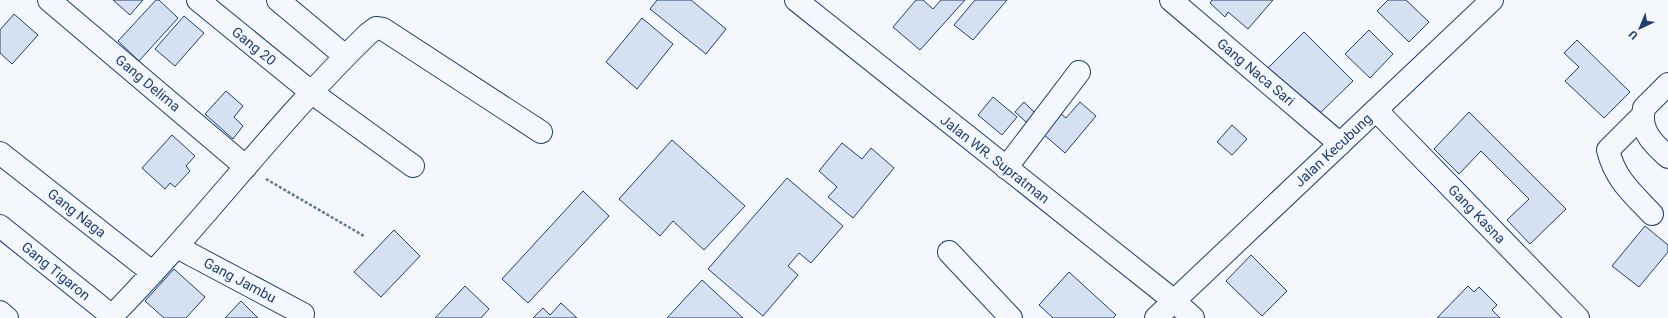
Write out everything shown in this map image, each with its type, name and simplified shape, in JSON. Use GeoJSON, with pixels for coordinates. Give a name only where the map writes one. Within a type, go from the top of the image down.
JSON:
{"type":"FeatureCollection","features":[{"type":"Feature","properties":{"kind":"street","name":"Gang Delima"},"geometry":{"type":"LineString","coordinates":[[49,0],[246,167]]}},
{"type":"Feature","properties":{"kind":"street","name":"Gang 20"},"geometry":{"type":"LineString","coordinates":[[198,0],[311,92],[414,166]]}},
{"type":"Feature","properties":{"kind":"street"},"geometry":{"type":"LineString","coordinates":[[278,0],[345,56]]}},
{"type":"Feature","properties":{"kind":"street","name":"Jalan WR. Supratman"},"geometry":{"type":"LineString","coordinates":[[796,0],[1173,300],[1193,318]]}},
{"type":"Feature","properties":{"kind":"street","name":"Gang Naca Sari"},"geometry":{"type":"LineString","coordinates":[[1171,0],[1340,144]]}},
{"type":"Feature","properties":{"kind":"street","name":"Jalan Kecubung"},"geometry":{"type":"LineString","coordinates":[[1156,318],[1173,300],[1492,0]]}},
{"type":"Feature","properties":{"kind":"street"},"geometry":{"type":"LineString","coordinates":[[111,317],[177,247],[311,92],[345,56],[376,28],[383,29],[542,132]]}},
{"type":"Feature","properties":{"kind":"street"},"geometry":{"type":"LineString","coordinates":[[1006,168],[1079,72]]}},
{"type":"Feature","properties":{"kind":"street"},"geometry":{"type":"LineString","coordinates":[[1668,84],[1644,108],[1642,115],[1642,124],[1646,134],[1668,157]]}},
{"type":"Feature","properties":{"kind":"street","name":"Gang Kasna"},"geometry":{"type":"LineString","coordinates":[[1376,110],[1578,318]]}},
{"type":"Feature","properties":{"kind":"street"},"geometry":{"type":"LineString","coordinates":[[1642,115],[1608,150],[1611,164],[1619,179],[1652,214]]}},
{"type":"Feature","properties":{"kind":"street","name":"Gang Naga"},"geometry":{"type":"LineString","coordinates":[[0,153],[153,273]]}},
{"type":"Feature","properties":{"kind":"street","name":"Gang Tigaron"},"geometry":{"type":"LineString","coordinates":[[0,226],[111,317]]}},
{"type":"Feature","properties":{"kind":"street","name":"Gang Jambu"},"geometry":{"type":"LineString","coordinates":[[177,247],[303,314]]}},
{"type":"Feature","properties":{"kind":"street"},"geometry":{"type":"LineString","coordinates":[[949,252],[1011,318]]}},
{"type":"Feature","properties":{"kind":"street"},"geometry":{"type":"LineString","coordinates":[[0,312],[7,318]]}},
{"type":"Feature","properties":{"kind":"path"},"geometry":{"type":"LineString","coordinates":[[246,167],[364,236]]}},
{"type":"Feature","properties":{"kind":"building"},"geometry":{"type":"Polygon","coordinates":[[[113,0],[143,0],[130,15],[113,0]]]}},
{"type":"Feature","properties":{"kind":"building"},"geometry":{"type":"Polygon","coordinates":[[[156,0],[159,0],[178,18],[139,61],[118,41],[156,0]]]}},
{"type":"Feature","properties":{"kind":"building"},"geometry":{"type":"Polygon","coordinates":[[[657,0],[691,0],[726,29],[706,54],[650,9],[657,0]]]}},
{"type":"Feature","properties":{"kind":"building"},"geometry":{"type":"Polygon","coordinates":[[[916,0],[923,0],[933,9],[941,0],[965,0],[920,50],[893,27],[916,0]]]}},
{"type":"Feature","properties":{"kind":"building"},"geometry":{"type":"Polygon","coordinates":[[[975,0],[1007,0],[973,40],[954,25],[975,0]]]}},
{"type":"Feature","properties":{"kind":"building"},"geometry":{"type":"Polygon","coordinates":[[[1212,0],[1273,0],[1248,29],[1228,12],[1225,17],[1210,3],[1212,0]]]}},
{"type":"Feature","properties":{"kind":"building"},"geometry":{"type":"Polygon","coordinates":[[[1388,0],[1406,0],[1429,22],[1409,42],[1377,11],[1388,0]]]}},
{"type":"Feature","properties":{"kind":"building"},"geometry":{"type":"Polygon","coordinates":[[[14,14],[38,35],[12,64],[0,53],[0,30],[14,14]]]}},
{"type":"Feature","properties":{"kind":"building"},"geometry":{"type":"Polygon","coordinates":[[[184,16],[204,33],[175,66],[155,49],[184,16]]]}},
{"type":"Feature","properties":{"kind":"building"},"geometry":{"type":"Polygon","coordinates":[[[642,18],[673,44],[637,89],[606,62],[642,18]]]}},
{"type":"Feature","properties":{"kind":"building"},"geometry":{"type":"Polygon","coordinates":[[[1369,30],[1393,54],[1370,78],[1345,54],[1369,30]]]}},
{"type":"Feature","properties":{"kind":"building"},"geometry":{"type":"Polygon","coordinates":[[[1304,32],[1353,81],[1317,116],[1268,68],[1304,32]]]}},
{"type":"Feature","properties":{"kind":"building"},"geometry":{"type":"Polygon","coordinates":[[[1577,40],[1630,92],[1604,118],[1565,81],[1579,67],[1564,53],[1577,40]]]}},
{"type":"Feature","properties":{"kind":"building"},"geometry":{"type":"Polygon","coordinates":[[[226,91],[243,106],[234,117],[243,126],[233,139],[205,114],[226,91]]]}},
{"type":"Feature","properties":{"kind":"building"},"geometry":{"type":"Polygon","coordinates":[[[993,97],[1017,117],[1002,135],[978,115],[993,97]]]}},
{"type":"Feature","properties":{"kind":"building"},"geometry":{"type":"Polygon","coordinates":[[[1024,102],[1035,113],[1026,122],[1015,112],[1024,102]]]}},
{"type":"Feature","properties":{"kind":"building"},"geometry":{"type":"Polygon","coordinates":[[[1080,102],[1096,116],[1065,153],[1042,133],[1060,113],[1066,118],[1080,102]]]}},
{"type":"Feature","properties":{"kind":"building"},"geometry":{"type":"Polygon","coordinates":[[[1469,112],[1566,209],[1530,244],[1507,220],[1529,199],[1481,151],[1459,174],[1434,149],[1469,112]]]}},
{"type":"Feature","properties":{"kind":"building"},"geometry":{"type":"Polygon","coordinates":[[[1232,125],[1247,139],[1232,155],[1217,142],[1232,125]]]}},
{"type":"Feature","properties":{"kind":"building"},"geometry":{"type":"Polygon","coordinates":[[[172,135],[195,156],[186,166],[190,171],[175,187],[170,183],[165,189],[142,168],[172,135]]]}},
{"type":"Feature","properties":{"kind":"building"},"geometry":{"type":"Polygon","coordinates":[[[672,140],[745,206],[704,250],[673,221],[660,236],[619,199],[672,140]]]}},
{"type":"Feature","properties":{"kind":"building"},"geometry":{"type":"Polygon","coordinates":[[[842,143],[862,159],[871,148],[894,168],[853,218],[828,197],[837,187],[819,171],[842,143]]]}},
{"type":"Feature","properties":{"kind":"building"},"geometry":{"type":"Polygon","coordinates":[[[787,178],[843,226],[811,263],[799,253],[788,266],[798,275],[763,316],[708,269],[787,178]]]}},
{"type":"Feature","properties":{"kind":"building"},"geometry":{"type":"Polygon","coordinates":[[[583,191],[609,216],[528,303],[502,279],[583,191]]]}},
{"type":"Feature","properties":{"kind":"building"},"geometry":{"type":"Polygon","coordinates":[[[1645,226],[1668,245],[1668,252],[1639,287],[1612,266],[1645,226]]]}},
{"type":"Feature","properties":{"kind":"building"},"geometry":{"type":"Polygon","coordinates":[[[394,230],[420,256],[381,297],[354,272],[394,230]]]}},
{"type":"Feature","properties":{"kind":"building"},"geometry":{"type":"Polygon","coordinates":[[[1251,255],[1287,291],[1262,316],[1226,281],[1251,255]]]}},
{"type":"Feature","properties":{"kind":"building"},"geometry":{"type":"Polygon","coordinates":[[[174,269],[205,297],[186,318],[164,318],[145,301],[174,269]]]}},
{"type":"Feature","properties":{"kind":"building"},"geometry":{"type":"Polygon","coordinates":[[[1069,272],[1116,315],[1113,318],[1053,318],[1039,305],[1069,272]]]}},
{"type":"Feature","properties":{"kind":"building"},"geometry":{"type":"Polygon","coordinates":[[[702,280],[743,318],[667,318],[702,280]]]}},
{"type":"Feature","properties":{"kind":"building"},"geometry":{"type":"Polygon","coordinates":[[[465,286],[489,309],[481,318],[435,318],[465,286]]]}},
{"type":"Feature","properties":{"kind":"building"},"geometry":{"type":"Polygon","coordinates":[[[1468,286],[1474,292],[1479,287],[1497,305],[1492,310],[1500,318],[1437,318],[1468,286]]]}},
{"type":"Feature","properties":{"kind":"building"},"geometry":{"type":"Polygon","coordinates":[[[241,301],[258,318],[225,318],[241,301]]]}},
{"type":"Feature","properties":{"kind":"building"},"geometry":{"type":"Polygon","coordinates":[[[561,303],[577,318],[533,318],[543,308],[550,315],[561,303]]]}}]}
